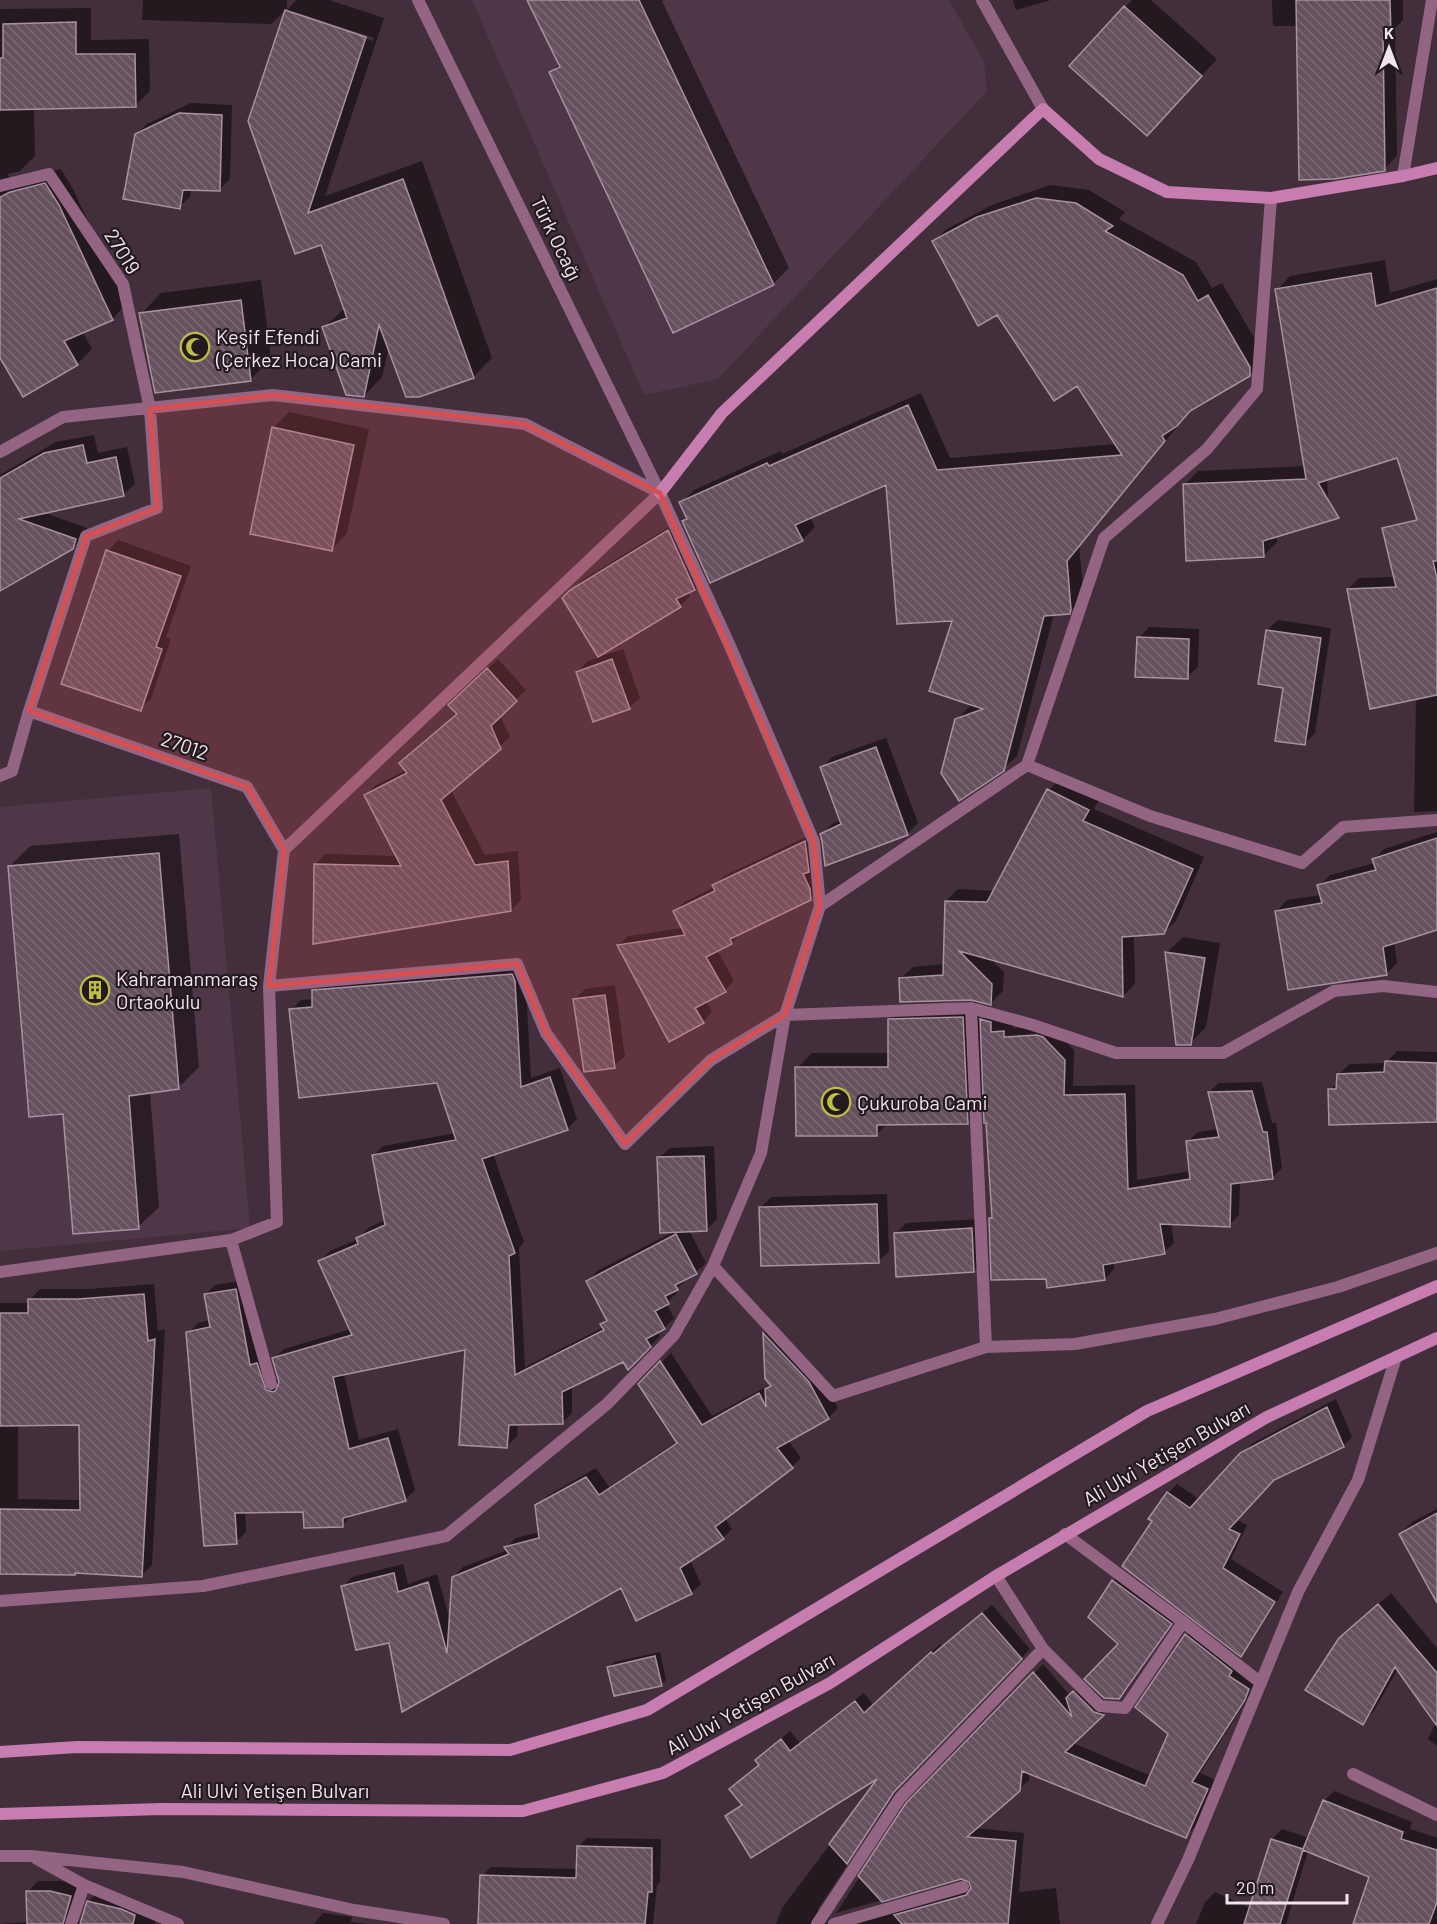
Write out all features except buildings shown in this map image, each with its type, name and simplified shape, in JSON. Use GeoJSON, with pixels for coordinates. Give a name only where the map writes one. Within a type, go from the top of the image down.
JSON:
{"type":"FeatureCollection","features":[{"type":"Feature","properties":{"kind":"main road"},"geometry":{"type":"LineString","coordinates":[[660,493],[722,413],[1042,109],[1099,159],[1167,192],[1271,198],[1403,176],[1437,168]]}},
{"type":"Feature","properties":{"kind":"main road"},"geometry":{"type":"LineString","coordinates":[[0,1752],[77,1747],[510,1750],[647,1710],[1147,1411],[1437,1286]]}},
{"type":"Feature","properties":{"kind":"main road","name":"Ali Ulvi Yetişen Bulvarı"},"geometry":{"type":"LineString","coordinates":[[0,1814],[161,1809],[523,1811],[663,1773],[830,1683],[996,1576],[1266,1417],[1437,1338]]}},
{"type":"Feature","properties":{"kind":"street","name":"Türk Ocağı"},"geometry":{"type":"LineString","coordinates":[[418,0],[660,493],[730,646],[814,842],[820,906]]}},
{"type":"Feature","properties":{"kind":"street"},"geometry":{"type":"LineString","coordinates":[[982,0],[1042,109]]}},
{"type":"Feature","properties":{"kind":"street"},"geometry":{"type":"LineString","coordinates":[[1403,176],[1432,0]]}},
{"type":"Feature","properties":{"kind":"street","name":"27019"},"geometry":{"type":"LineString","coordinates":[[0,186],[49,174],[123,284],[150,409]]}},
{"type":"Feature","properties":{"kind":"street"},"geometry":{"type":"LineString","coordinates":[[0,1601],[203,1586],[446,1536],[607,1404],[674,1335],[714,1266],[761,1154],[785,1016],[820,906],[1027,765],[1104,537],[1207,449],[1257,390],[1271,198]]}},
{"type":"Feature","properties":{"kind":"street"},"geometry":{"type":"LineString","coordinates":[[0,452],[63,417],[273,395],[525,424],[660,493],[284,850],[269,986],[277,1222],[231,1240],[0,1272]]}},
{"type":"Feature","properties":{"kind":"street"},"geometry":{"type":"LineString","coordinates":[[0,776],[12,771],[29,711],[86,536],[157,508],[150,409]]}},
{"type":"Feature","properties":{"kind":"street","name":"27012"},"geometry":{"type":"LineString","coordinates":[[29,711],[247,787],[284,850]]}},
{"type":"Feature","properties":{"kind":"street"},"geometry":{"type":"LineString","coordinates":[[1027,765],[1150,816],[1302,863],[1343,827],[1437,820]]}},
{"type":"Feature","properties":{"kind":"street"},"geometry":{"type":"LineString","coordinates":[[269,986],[517,964],[546,1033],[625,1144],[711,1060],[785,1016],[971,1008],[1032,1025],[1116,1053],[1223,1053],[1334,991],[1383,986],[1437,992]]}},
{"type":"Feature","properties":{"kind":"street"},"geometry":{"type":"LineString","coordinates":[[971,1008],[986,1347]]}},
{"type":"Feature","properties":{"kind":"street"},"geometry":{"type":"LineString","coordinates":[[231,1240],[271,1384]]}},
{"type":"Feature","properties":{"kind":"street"},"geometry":{"type":"LineString","coordinates":[[714,1266],[833,1396],[986,1347],[1075,1344],[1215,1319],[1338,1287],[1437,1252]]}},
{"type":"Feature","properties":{"kind":"street"},"geometry":{"type":"LineString","coordinates":[[1157,1924],[1188,1860],[1298,1592],[1358,1480],[1396,1357]]}},
{"type":"Feature","properties":{"kind":"street"},"geometry":{"type":"LineString","coordinates":[[1065,1534],[1261,1683]]}},
{"type":"Feature","properties":{"kind":"street"},"geometry":{"type":"LineString","coordinates":[[996,1576],[1043,1649],[1100,1706],[1125,1708],[1183,1622]]}},
{"type":"Feature","properties":{"kind":"street"},"geometry":{"type":"LineString","coordinates":[[818,1924],[900,1798],[1043,1649]]}},
{"type":"Feature","properties":{"kind":"street"},"geometry":{"type":"LineString","coordinates":[[1353,1774],[1437,1815]]}},
{"type":"Feature","properties":{"kind":"street"},"geometry":{"type":"LineString","coordinates":[[0,1856],[30,1856],[183,1872],[354,1910],[444,1924]]}},
{"type":"Feature","properties":{"kind":"street"},"geometry":{"type":"LineString","coordinates":[[30,1856],[84,1885],[178,1924]]}},
{"type":"Feature","properties":{"kind":"street"},"geometry":{"type":"LineString","coordinates":[[71,1924],[84,1885]]}},
{"type":"Feature","properties":{"kind":"street"},"geometry":{"type":"LineString","coordinates":[[834,1924],[963,1887]]}},
{"type":"Feature","properties":{"kind":"highlighted area"},"geometry":{"type":"Polygon","coordinates":[[[273,395],[525,424],[660,493],[814,842],[820,906],[785,1015],[711,1060],[625,1144],[546,1033],[517,964],[269,986],[284,850],[247,787],[29,711],[86,536],[157,508],[150,409],[273,395]]]}},
{"type":"Feature","properties":{"kind":"shaded area"},"geometry":{"type":"Polygon","coordinates":[[[472,0],[949,0],[984,62],[987,91],[718,379],[644,395],[472,0]]]}},
{"type":"Feature","properties":{"kind":"shaded area"},"geometry":{"type":"Polygon","coordinates":[[[211,788],[250,1228],[0,1251],[0,807],[211,788]]]}},
{"type":"Feature","properties":{"kind":"place","name":"Keşif Efendi (Çerkez Hoca) Cami"},"geometry":{"type":"Point","coordinates":[195,347]}},
{"type":"Feature","properties":{"kind":"place","name":"Kahramanmaraş Ortaokulu"},"geometry":{"type":"Point","coordinates":[95,990]}},
{"type":"Feature","properties":{"kind":"place","name":"Çukuroba Cami"},"geometry":{"type":"Point","coordinates":[836,1102]}}]}
